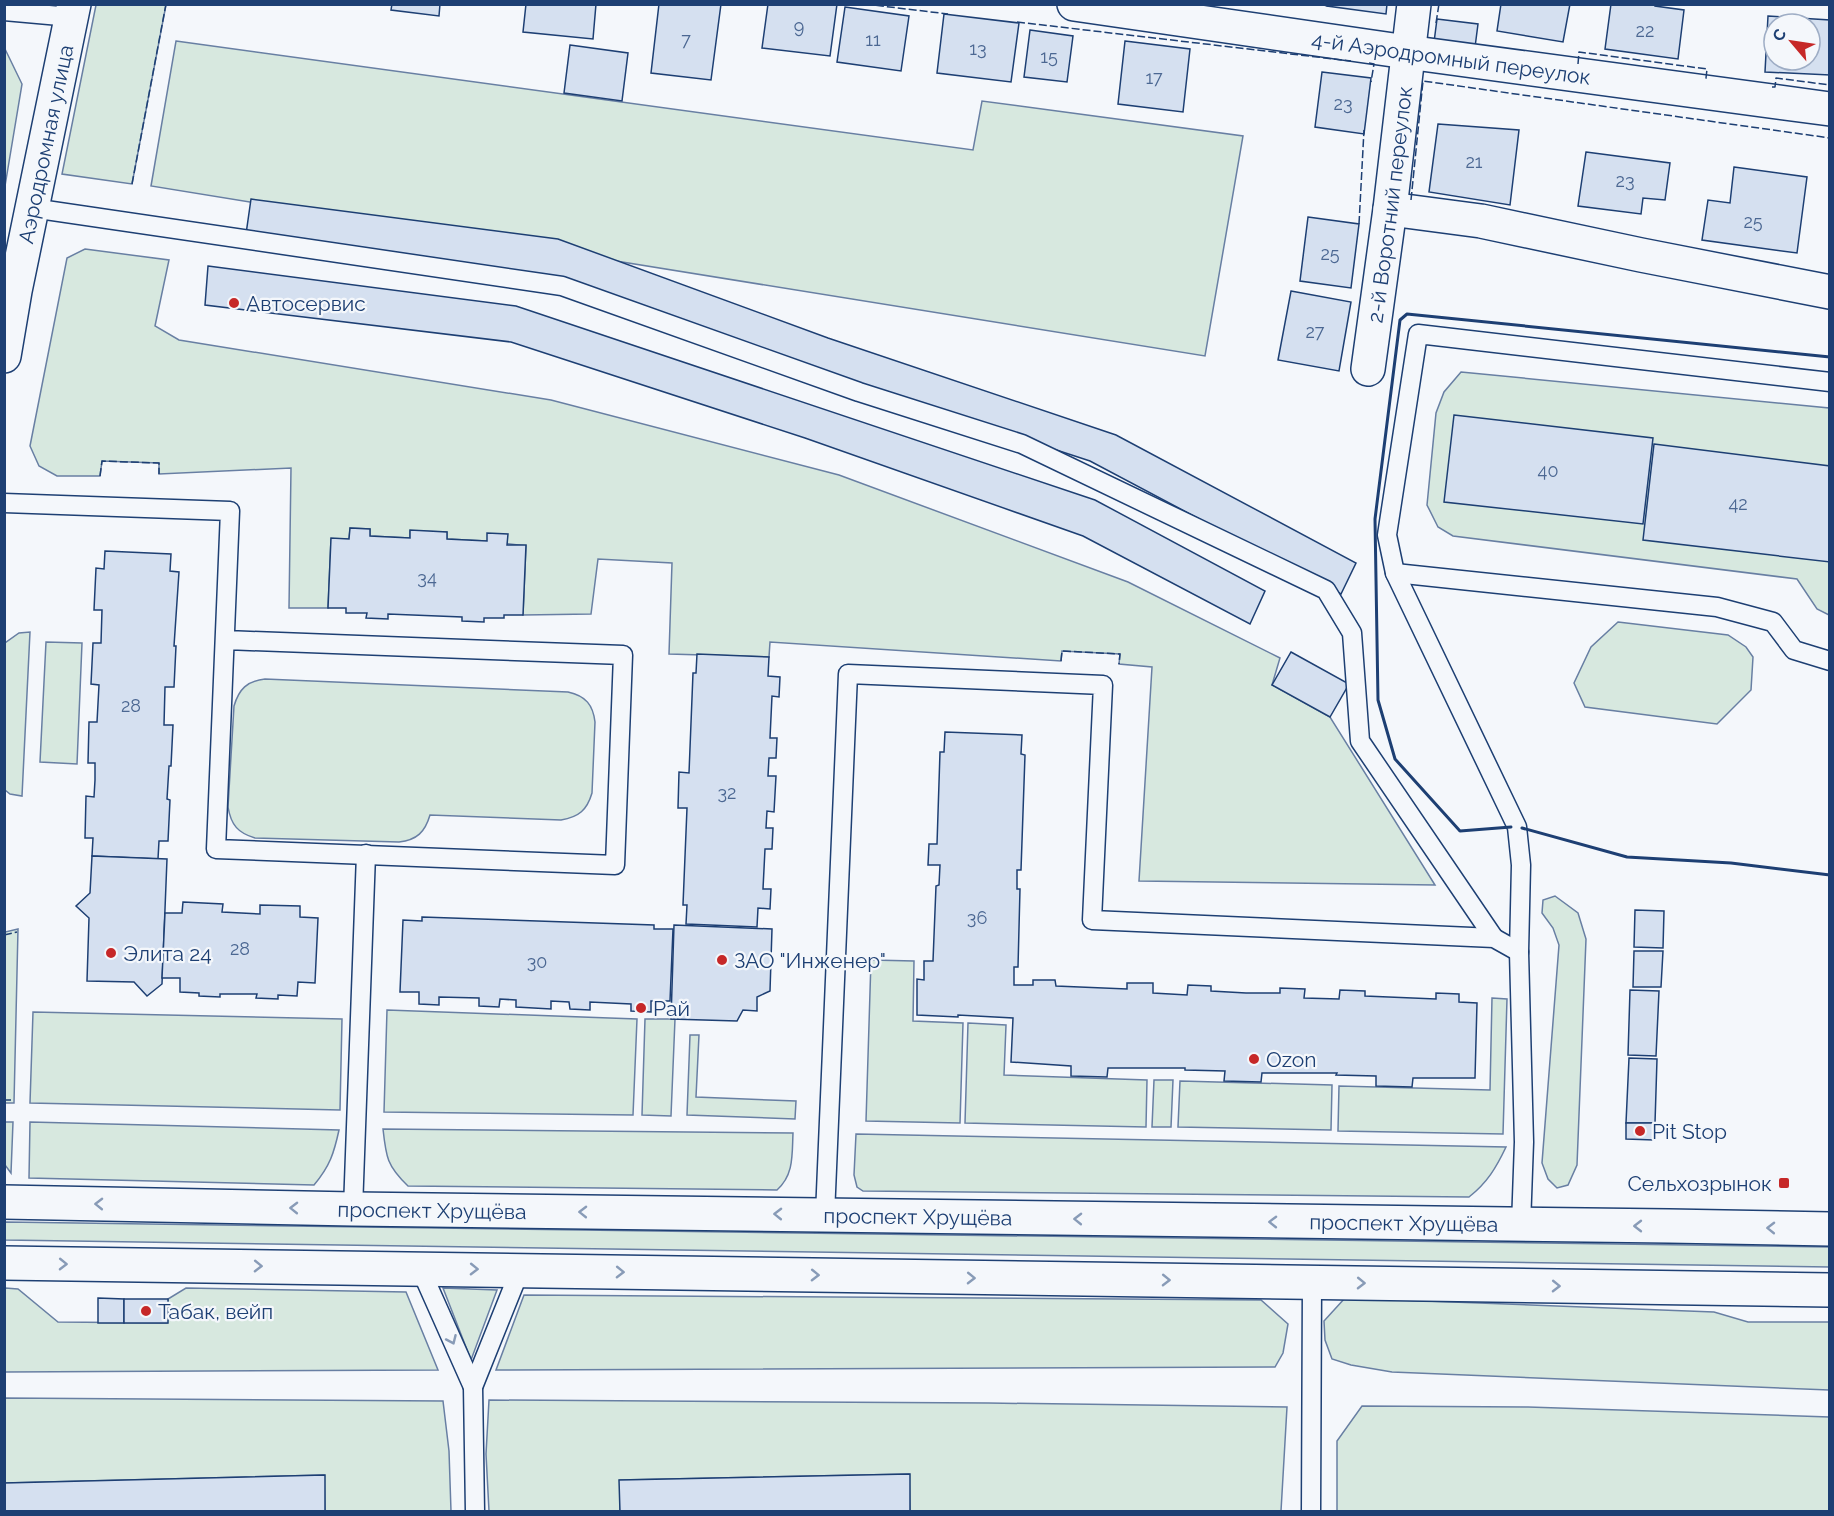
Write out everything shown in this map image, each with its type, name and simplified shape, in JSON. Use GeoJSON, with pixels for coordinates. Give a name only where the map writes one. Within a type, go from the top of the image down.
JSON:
{"type":"FeatureCollection","features":[{"type":"Feature","properties":{"kind":"main road","name":"4-й Аэродромный переулок"},"geometry":{"type":"LineString","coordinates":[[1074,4],[1830,109]]}},
{"type":"Feature","properties":{"kind":"main road","name":"2-й Воротний переулок"},"geometry":{"type":"LineString","coordinates":[[1368,369],[1390,209],[1414,4]]}},
{"type":"Feature","properties":{"kind":"main road","name":"Аэродромная улица"},"geometry":{"type":"LineString","coordinates":[[4,356],[10,290],[32,208],[73,11]]}},
{"type":"Feature","properties":{"kind":"main road"},"geometry":{"type":"LineString","coordinates":[[1390,209],[1481,221],[1830,292]]}},
{"type":"Feature","properties":{"kind":"main road","name":"проспект Хрущёва"},"geometry":{"type":"LineString","coordinates":[[4,1202],[353,1209],[1830,1229]]}},
{"type":"Feature","properties":{"kind":"main road"},"geometry":{"type":"LineString","coordinates":[[4,1263],[1830,1290]]}},
{"type":"Feature","properties":{"kind":"lane"},"geometry":{"type":"LineString","coordinates":[[4,11],[73,11]]}},
{"type":"Feature","properties":{"kind":"lane"},"geometry":{"type":"LineString","coordinates":[[32,208],[562,286],[859,392],[1022,444],[1326,590],[1352,633],[1360,741],[1494,938],[1519,952]]}},
{"type":"Feature","properties":{"kind":"lane"},"geometry":{"type":"LineString","coordinates":[[1521,1225],[1524,1142],[1519,952],[1521,865],[1516,827],[1395,573],[1387,535],[1418,334],[1830,382]]}},
{"type":"Feature","properties":{"kind":"lane"},"geometry":{"type":"LineString","coordinates":[[4,503],[230,511],[216,849],[615,865],[623,655],[225,640]]}},
{"type":"Feature","properties":{"kind":"lane"},"geometry":{"type":"LineString","coordinates":[[1395,573],[1717,607],[1773,622],[1794,650],[1830,661]]}},
{"type":"Feature","properties":{"kind":"lane"},"geometry":{"type":"LineString","coordinates":[[825,1215],[848,674],[1103,685],[1092,921],[1494,938]]}},
{"type":"Feature","properties":{"kind":"lane"},"geometry":{"type":"LineString","coordinates":[[353,1209],[366,854]]}},
{"type":"Feature","properties":{"kind":"lane"},"geometry":{"type":"LineString","coordinates":[[420,1268],[473,1386]]}},
{"type":"Feature","properties":{"kind":"lane"},"geometry":{"type":"LineString","coordinates":[[475,1512],[473,1386],[520,1270]]}},
{"type":"Feature","properties":{"kind":"lane"},"geometry":{"type":"LineString","coordinates":[[1311,1512],[1312,1282]]}},
{"type":"Feature","properties":{"kind":"shaded area"},"geometry":{"type":"Polygon","coordinates":[[[96,5],[166,5],[132,184],[62,174],[96,5]]]}},
{"type":"Feature","properties":{"kind":"shaded area"},"geometry":{"type":"Polygon","coordinates":[[[176,41],[973,150],[982,101],[1243,136],[1205,356],[151,186],[176,41]]]}},
{"type":"Feature","properties":{"kind":"shaded area"},"geometry":{"type":"Polygon","coordinates":[[[5,49],[22,84],[5,186],[5,49]]]}},
{"type":"Feature","properties":{"kind":"shaded area"},"geometry":{"type":"Polygon","coordinates":[[[85,249],[169,260],[155,326],[179,340],[551,400],[839,475],[1128,582],[1280,658],[1272,685],[1330,717],[1435,885],[1139,881],[1152,667],[1119,664],[1120,654],[1062,651],[1061,661],[770,642],[769,657],[669,654],[672,563],[598,559],[591,614],[523,615],[526,546],[447,539],[447,532],[410,531],[410,538],[370,536],[370,529],[350,528],[349,539],[331,539],[328,608],[289,608],[291,468],[159,474],[159,463],[102,461],[100,476],[57,476],[39,466],[30,446],[67,258],[85,249]]]}},
{"type":"Feature","properties":{"kind":"shaded area"},"geometry":{"type":"Polygon","coordinates":[[[1461,372],[1829,408],[1829,615],[1817,609],[1797,579],[1453,536],[1438,527],[1427,505],[1436,413],[1444,392],[1461,372]]]}},
{"type":"Feature","properties":{"kind":"shaded area"},"geometry":{"type":"Polygon","coordinates":[[[1618,622],[1728,635],[1746,647],[1753,657],[1751,690],[1717,724],[1585,707],[1574,683],[1591,647],[1618,622]]]}},
{"type":"Feature","properties":{"kind":"shaded area"},"geometry":{"type":"Polygon","coordinates":[[[30,632],[22,796],[10,794],[5,790],[5,643],[19,633],[30,632]]]}},
{"type":"Feature","properties":{"kind":"shaded area"},"geometry":{"type":"Polygon","coordinates":[[[46,642],[82,643],[77,764],[40,762],[46,642]]]}},
{"type":"Feature","properties":{"kind":"shaded area"},"geometry":{"type":"Polygon","coordinates":[[[265,679],[568,692],[580,696],[588,702],[595,722],[590,799],[581,812],[561,820],[430,815],[426,826],[419,834],[399,842],[249,836],[236,827],[228,807],[234,706],[238,695],[245,687],[265,679]]]}},
{"type":"Feature","properties":{"kind":"shaded area"},"geometry":{"type":"Polygon","coordinates":[[[1555,896],[1578,913],[1586,939],[1577,1165],[1568,1185],[1557,1188],[1548,1179],[1542,1163],[1559,945],[1553,928],[1542,913],[1543,900],[1555,896]]]}},
{"type":"Feature","properties":{"kind":"shaded area"},"geometry":{"type":"Polygon","coordinates":[[[18,929],[14,1103],[5,1103],[5,932],[18,929]]]}},
{"type":"Feature","properties":{"kind":"shaded area"},"geometry":{"type":"Polygon","coordinates":[[[871,960],[914,961],[913,1021],[963,1023],[960,1123],[866,1121],[871,960]]]}},
{"type":"Feature","properties":{"kind":"shaded area"},"geometry":{"type":"Polygon","coordinates":[[[1492,998],[1507,999],[1503,1134],[1338,1131],[1339,1086],[1490,1090],[1492,998]]]}},
{"type":"Feature","properties":{"kind":"shaded area"},"geometry":{"type":"Polygon","coordinates":[[[387,1010],[637,1019],[633,1115],[384,1112],[387,1010]]]}},
{"type":"Feature","properties":{"kind":"shaded area"},"geometry":{"type":"Polygon","coordinates":[[[33,1012],[342,1019],[340,1110],[30,1103],[33,1012]]]}},
{"type":"Feature","properties":{"kind":"shaded area"},"geometry":{"type":"Polygon","coordinates":[[[645,1019],[675,1019],[671,1116],[642,1115],[645,1019]]]}},
{"type":"Feature","properties":{"kind":"shaded area"},"geometry":{"type":"Polygon","coordinates":[[[968,1023],[1006,1025],[1004,1075],[1147,1080],[1146,1127],[965,1123],[968,1023]]]}},
{"type":"Feature","properties":{"kind":"shaded area"},"geometry":{"type":"Polygon","coordinates":[[[690,1035],[699,1035],[696,1097],[796,1101],[795,1119],[687,1115],[690,1035]]]}},
{"type":"Feature","properties":{"kind":"shaded area"},"geometry":{"type":"Polygon","coordinates":[[[1154,1080],[1173,1080],[1171,1127],[1152,1127],[1154,1080]]]}},
{"type":"Feature","properties":{"kind":"shaded area"},"geometry":{"type":"Polygon","coordinates":[[[1180,1081],[1332,1085],[1331,1130],[1178,1127],[1180,1081]]]}},
{"type":"Feature","properties":{"kind":"shaded area"},"geometry":{"type":"Polygon","coordinates":[[[5,1122],[13,1122],[11,1173],[5,1165],[5,1122]]]}},
{"type":"Feature","properties":{"kind":"shaded area"},"geometry":{"type":"Polygon","coordinates":[[[30,1122],[339,1130],[331,1159],[314,1185],[29,1178],[30,1122]]]}},
{"type":"Feature","properties":{"kind":"shaded area"},"geometry":{"type":"Polygon","coordinates":[[[383,1129],[793,1133],[789,1171],[787,1178],[777,1190],[408,1186],[392,1167],[385,1147],[383,1129]]]}},
{"type":"Feature","properties":{"kind":"shaded area"},"geometry":{"type":"Polygon","coordinates":[[[856,1134],[1506,1147],[1490,1175],[1469,1197],[863,1191],[857,1187],[854,1175],[856,1134]]]}},
{"type":"Feature","properties":{"kind":"shaded area"},"geometry":{"type":"Polygon","coordinates":[[[5,1222],[1829,1247],[1830,1267],[5,1240],[5,1222]]]}},
{"type":"Feature","properties":{"kind":"shaded area"},"geometry":{"type":"Polygon","coordinates":[[[5,1288],[18,1289],[58,1322],[167,1323],[168,1299],[186,1288],[406,1292],[438,1370],[5,1372],[5,1288]]]}},
{"type":"Feature","properties":{"kind":"shaded area"},"geometry":{"type":"Polygon","coordinates":[[[443,1288],[497,1290],[471,1360],[443,1288]]]}},
{"type":"Feature","properties":{"kind":"shaded area"},"geometry":{"type":"Polygon","coordinates":[[[524,1295],[1261,1300],[1288,1324],[1283,1353],[1275,1367],[496,1370],[524,1295]]]}},
{"type":"Feature","properties":{"kind":"shaded area"},"geometry":{"type":"Polygon","coordinates":[[[1345,1298],[1714,1312],[1748,1322],[1829,1322],[1829,1390],[1392,1372],[1351,1365],[1332,1359],[1325,1340],[1324,1321],[1345,1298]]]}},
{"type":"Feature","properties":{"kind":"shaded area"},"geometry":{"type":"Polygon","coordinates":[[[4,1398],[443,1401],[449,1451],[451,1511],[325,1511],[324,1475],[5,1483],[4,1398]]]}},
{"type":"Feature","properties":{"kind":"shaded area"},"geometry":{"type":"Polygon","coordinates":[[[489,1400],[1287,1407],[1281,1511],[910,1511],[909,1474],[620,1480],[620,1511],[489,1511],[486,1454],[489,1400]]]}},
{"type":"Feature","properties":{"kind":"shaded area"},"geometry":{"type":"Polygon","coordinates":[[[1362,1406],[1528,1407],[1829,1417],[1829,1511],[1337,1511],[1337,1441],[1362,1406]]]}},
{"type":"Feature","properties":{"kind":"building"},"geometry":{"type":"Polygon","coordinates":[[[392,4],[440,4],[439,16],[391,10],[392,4]]]}},
{"type":"Feature","properties":{"kind":"building"},"geometry":{"type":"Polygon","coordinates":[[[526,4],[596,4],[593,39],[523,32],[526,4]]]}},
{"type":"Feature","properties":{"kind":"building"},"geometry":{"type":"Polygon","coordinates":[[[659,4],[721,4],[711,80],[651,73],[659,4]]]}},
{"type":"Feature","properties":{"kind":"building"},"geometry":{"type":"Polygon","coordinates":[[[768,4],[837,4],[830,56],[762,48],[768,4]]]}},
{"type":"Feature","properties":{"kind":"building"},"geometry":{"type":"Polygon","coordinates":[[[1327,4],[1387,4],[1386,14],[1327,6],[1327,4]]]}},
{"type":"Feature","properties":{"kind":"building"},"geometry":{"type":"Polygon","coordinates":[[[1501,4],[1570,4],[1563,42],[1497,31],[1501,4]]]}},
{"type":"Feature","properties":{"kind":"building"},"geometry":{"type":"Polygon","coordinates":[[[1611,4],[1655,4],[1655,6],[1684,10],[1678,59],[1605,49],[1611,4]]]}},
{"type":"Feature","properties":{"kind":"building"},"geometry":{"type":"Polygon","coordinates":[[[845,7],[909,16],[901,71],[837,62],[845,7]]]}},
{"type":"Feature","properties":{"kind":"building"},"geometry":{"type":"Polygon","coordinates":[[[944,14],[1019,23],[1011,82],[937,73],[944,14]]]}},
{"type":"Feature","properties":{"kind":"building"},"geometry":{"type":"Polygon","coordinates":[[[1437,19],[1478,24],[1474,55],[1433,50],[1437,19]]]}},
{"type":"Feature","properties":{"kind":"building"},"geometry":{"type":"Polygon","coordinates":[[[1822,19],[1830,20],[1830,75],[1765,72],[1822,72],[1822,19]]]}},
{"type":"Feature","properties":{"kind":"building"},"geometry":{"type":"Polygon","coordinates":[[[1030,30],[1073,36],[1067,82],[1024,77],[1030,30]]]}},
{"type":"Feature","properties":{"kind":"building"},"geometry":{"type":"Polygon","coordinates":[[[1125,41],[1190,49],[1183,112],[1118,104],[1125,41]]]}},
{"type":"Feature","properties":{"kind":"building"},"geometry":{"type":"Polygon","coordinates":[[[570,45],[628,53],[622,101],[564,93],[570,45]]]}},
{"type":"Feature","properties":{"kind":"building"},"geometry":{"type":"Polygon","coordinates":[[[1322,72],[1371,78],[1364,134],[1315,127],[1322,72]]]}},
{"type":"Feature","properties":{"kind":"building"},"geometry":{"type":"Polygon","coordinates":[[[1438,124],[1519,130],[1510,205],[1429,192],[1438,124]]]}},
{"type":"Feature","properties":{"kind":"building"},"geometry":{"type":"Polygon","coordinates":[[[1586,152],[1670,163],[1665,200],[1643,198],[1641,214],[1578,206],[1586,152]]]}},
{"type":"Feature","properties":{"kind":"building"},"geometry":{"type":"Polygon","coordinates":[[[1734,167],[1807,177],[1797,253],[1702,240],[1708,200],[1730,203],[1734,167]]]}},
{"type":"Feature","properties":{"kind":"building"},"geometry":{"type":"Polygon","coordinates":[[[251,199],[558,239],[828,338],[1116,435],[1356,563],[1341,594],[1090,461],[815,371],[578,286],[246,234],[251,199]]]}},
{"type":"Feature","properties":{"kind":"building"},"geometry":{"type":"Polygon","coordinates":[[[1308,217],[1359,224],[1351,288],[1300,281],[1308,217]]]}},
{"type":"Feature","properties":{"kind":"building"},"geometry":{"type":"Polygon","coordinates":[[[208,266],[516,306],[1095,500],[1265,591],[1250,624],[1083,536],[805,438],[511,342],[205,305],[208,266]]]}},
{"type":"Feature","properties":{"kind":"building"},"geometry":{"type":"Polygon","coordinates":[[[1291,291],[1351,302],[1339,371],[1278,360],[1291,291]]]}},
{"type":"Feature","properties":{"kind":"building"},"geometry":{"type":"Polygon","coordinates":[[[1454,415],[1653,438],[1643,524],[1444,502],[1454,415]]]}},
{"type":"Feature","properties":{"kind":"building"},"geometry":{"type":"Polygon","coordinates":[[[1654,444],[1830,466],[1830,562],[1643,540],[1654,444]]]}},
{"type":"Feature","properties":{"kind":"building"},"geometry":{"type":"Polygon","coordinates":[[[350,528],[370,529],[370,536],[410,538],[410,530],[447,532],[447,539],[487,541],[487,533],[508,534],[507,545],[526,545],[523,615],[484,618],[484,622],[462,621],[462,617],[388,614],[388,619],[366,618],[367,613],[346,613],[346,608],[328,608],[331,538],[349,539],[350,528]]]}},
{"type":"Feature","properties":{"kind":"building"},"geometry":{"type":"Polygon","coordinates":[[[105,551],[171,554],[170,571],[179,572],[174,687],[165,687],[164,725],[173,725],[167,799],[170,800],[168,841],[159,841],[158,859],[92,856],[93,838],[85,838],[86,796],[94,797],[95,780],[95,763],[88,763],[89,722],[97,722],[99,685],[91,684],[93,643],[101,643],[102,610],[94,610],[96,568],[104,569],[105,551]]]}},
{"type":"Feature","properties":{"kind":"building"},"geometry":{"type":"Polygon","coordinates":[[[1291,652],[1349,684],[1330,717],[1272,685],[1291,652]]]}},
{"type":"Feature","properties":{"kind":"building"},"geometry":{"type":"Polygon","coordinates":[[[697,654],[769,657],[768,676],[780,677],[779,697],[772,696],[770,738],[777,738],[776,758],[769,758],[768,776],[776,776],[774,812],[767,811],[766,828],[773,828],[772,849],[765,849],[763,889],[771,889],[770,909],[758,908],[757,927],[686,924],[687,905],[683,905],[687,808],[678,808],[679,772],[689,773],[693,673],[696,673],[697,654]]]}},
{"type":"Feature","properties":{"kind":"building"},"geometry":{"type":"Polygon","coordinates":[[[945,732],[1022,735],[1021,754],[1025,755],[1021,870],[1017,870],[1017,889],[1020,889],[1018,967],[1014,967],[1014,985],[1033,985],[1033,980],[1055,980],[1056,986],[1127,989],[1127,983],[1153,983],[1153,993],[1187,995],[1188,985],[1211,986],[1211,991],[1246,993],[1280,993],[1280,988],[1305,989],[1304,998],[1339,999],[1340,990],[1365,991],[1365,996],[1436,999],[1436,993],[1459,994],[1459,1002],[1477,1003],[1475,1078],[1413,1078],[1412,1087],[1376,1086],[1376,1076],[1336,1075],[1337,1073],[1262,1073],[1261,1082],[1224,1081],[1225,1071],[1185,1070],[1185,1068],[1108,1068],[1107,1077],[1071,1076],[1071,1066],[1011,1062],[1013,1018],[917,1015],[917,979],[924,980],[924,961],[933,961],[936,886],[939,885],[940,865],[928,865],[929,844],[937,844],[940,752],[944,752],[945,732]]]}},
{"type":"Feature","properties":{"kind":"building"},"geometry":{"type":"Polygon","coordinates":[[[92,856],[167,859],[162,984],[147,996],[134,982],[87,981],[89,918],[76,906],[90,893],[92,856]]]}},
{"type":"Feature","properties":{"kind":"building"},"geometry":{"type":"Polygon","coordinates":[[[183,902],[223,904],[222,912],[260,914],[260,905],[300,906],[300,917],[318,918],[315,983],[298,982],[297,996],[278,995],[278,999],[256,998],[257,994],[220,994],[220,997],[180,992],[180,978],[162,978],[165,913],[182,913],[183,902]]]}},
{"type":"Feature","properties":{"kind":"building"},"geometry":{"type":"Polygon","coordinates":[[[1635,910],[1664,911],[1663,948],[1634,947],[1635,910]]]}},
{"type":"Feature","properties":{"kind":"building"},"geometry":{"type":"Polygon","coordinates":[[[422,917],[654,925],[654,929],[673,929],[670,1001],[651,1001],[651,1012],[631,1011],[631,1004],[590,1002],[590,1010],[570,1009],[569,1002],[551,1001],[551,1009],[516,1007],[516,1000],[500,999],[499,1007],[479,1006],[479,998],[439,997],[439,1005],[419,1004],[419,992],[400,992],[403,920],[422,921],[422,917]]]}},
{"type":"Feature","properties":{"kind":"building","name":"ЗАО \"Инженер\""},"geometry":{"type":"Polygon","coordinates":[[[674,925],[772,929],[770,991],[757,997],[757,1011],[743,1010],[737,1021],[671,1019],[674,925]]]}},
{"type":"Feature","properties":{"kind":"building"},"geometry":{"type":"Polygon","coordinates":[[[1634,951],[1663,951],[1661,987],[1633,987],[1634,951]]]}},
{"type":"Feature","properties":{"kind":"building"},"geometry":{"type":"Polygon","coordinates":[[[1630,990],[1659,991],[1656,1056],[1628,1055],[1630,990]]]}},
{"type":"Feature","properties":{"kind":"building"},"geometry":{"type":"Polygon","coordinates":[[[1629,1058],[1657,1059],[1655,1123],[1626,1123],[1629,1058]]]}},
{"type":"Feature","properties":{"kind":"building","name":"Pit Stop"},"geometry":{"type":"Polygon","coordinates":[[[1626,1123],[1655,1123],[1654,1140],[1626,1139],[1626,1123]]]}},
{"type":"Feature","properties":{"kind":"building"},"geometry":{"type":"Polygon","coordinates":[[[98,1298],[124,1299],[124,1323],[98,1323],[98,1298]]]}},
{"type":"Feature","properties":{"kind":"building","name":"Табак, вейп"},"geometry":{"type":"Polygon","coordinates":[[[124,1299],[168,1299],[168,1323],[124,1323],[124,1299]]]}},
{"type":"Feature","properties":{"kind":"building"},"geometry":{"type":"Polygon","coordinates":[[[910,1474],[910,1512],[620,1512],[619,1480],[910,1474]]]}},
{"type":"Feature","properties":{"kind":"building"},"geometry":{"type":"Polygon","coordinates":[[[325,1475],[325,1512],[4,1512],[4,1483],[325,1475]]]}},
{"type":"Feature","properties":{"kind":"fence"},"geometry":{"type":"LineString","coordinates":[[132,184],[166,4]]}},
{"type":"Feature","properties":{"kind":"fence"},"geometry":{"type":"LineString","coordinates":[[865,4],[948,14]]}},
{"type":"Feature","properties":{"kind":"fence"},"geometry":{"type":"LineString","coordinates":[[1314,4],[1329,6]]}},
{"type":"Feature","properties":{"kind":"fence"},"geometry":{"type":"LineString","coordinates":[[1436,23],[1439,4]]}},
{"type":"Feature","properties":{"kind":"fence"},"geometry":{"type":"LineString","coordinates":[[1017,22],[1351,61]]}},
{"type":"Feature","properties":{"kind":"fence"},"geometry":{"type":"LineString","coordinates":[[1578,64],[1579,52],[1707,69],[1706,78],[1709,78]]}},
{"type":"Feature","properties":{"kind":"fence"},"geometry":{"type":"LineString","coordinates":[[1369,63],[1374,64],[1371,82]]}},
{"type":"Feature","properties":{"kind":"fence"},"geometry":{"type":"LineString","coordinates":[[1772,87],[1775,87],[1776,78],[1830,85]]}},
{"type":"Feature","properties":{"kind":"fence"},"geometry":{"type":"LineString","coordinates":[[1411,200],[1423,81],[1830,138]]}},
{"type":"Feature","properties":{"kind":"fence"},"geometry":{"type":"LineString","coordinates":[[1359,224],[1364,130]]}},
{"type":"Feature","properties":{"kind":"fence"},"geometry":{"type":"LineString","coordinates":[[100,476],[102,461],[159,463],[159,474]]}},
{"type":"Feature","properties":{"kind":"fence"},"geometry":{"type":"LineString","coordinates":[[1061,661],[1062,651],[1120,654],[1119,664]]}},
{"type":"Feature","properties":{"kind":"fence"},"geometry":{"type":"LineString","coordinates":[[4,935],[17,932]]}},
{"type":"Feature","properties":{"kind":"fence"},"geometry":{"type":"LineString","coordinates":[[4,1100],[11,1100]]}},
{"type":"Feature","properties":{"kind":"wall"},"geometry":{"type":"LineString","coordinates":[[1511,827],[1460,831],[1395,759],[1378,700],[1375,519],[1400,320],[1407,314],[1830,357]]}},
{"type":"Feature","properties":{"kind":"wall"},"geometry":{"type":"LineString","coordinates":[[1522,828],[1627,857],[1731,863],[1830,875]]}},
{"type":"Feature","properties":{"kind":"place","name":"Автосервис"},"geometry":{"type":"Point","coordinates":[234,303]}},
{"type":"Feature","properties":{"kind":"place","name":"Элита 24"},"geometry":{"type":"Point","coordinates":[111,953]}},
{"type":"Feature","properties":{"kind":"place","name":"ЗАО \"Инженер\""},"geometry":{"type":"Point","coordinates":[722,960]}},
{"type":"Feature","properties":{"kind":"place","name":"Рай"},"geometry":{"type":"Point","coordinates":[641,1008]}},
{"type":"Feature","properties":{"kind":"place","name":"Ozon"},"geometry":{"type":"Point","coordinates":[1254,1059]}},
{"type":"Feature","properties":{"kind":"place","name":"Pit Stop"},"geometry":{"type":"Point","coordinates":[1640,1131]}},
{"type":"Feature","properties":{"kind":"place","name":"Сельхозрынок"},"geometry":{"type":"Point","coordinates":[1784,1183]}},
{"type":"Feature","properties":{"kind":"place","name":"Табак, вейп"},"geometry":{"type":"Point","coordinates":[146,1311]}}]}
